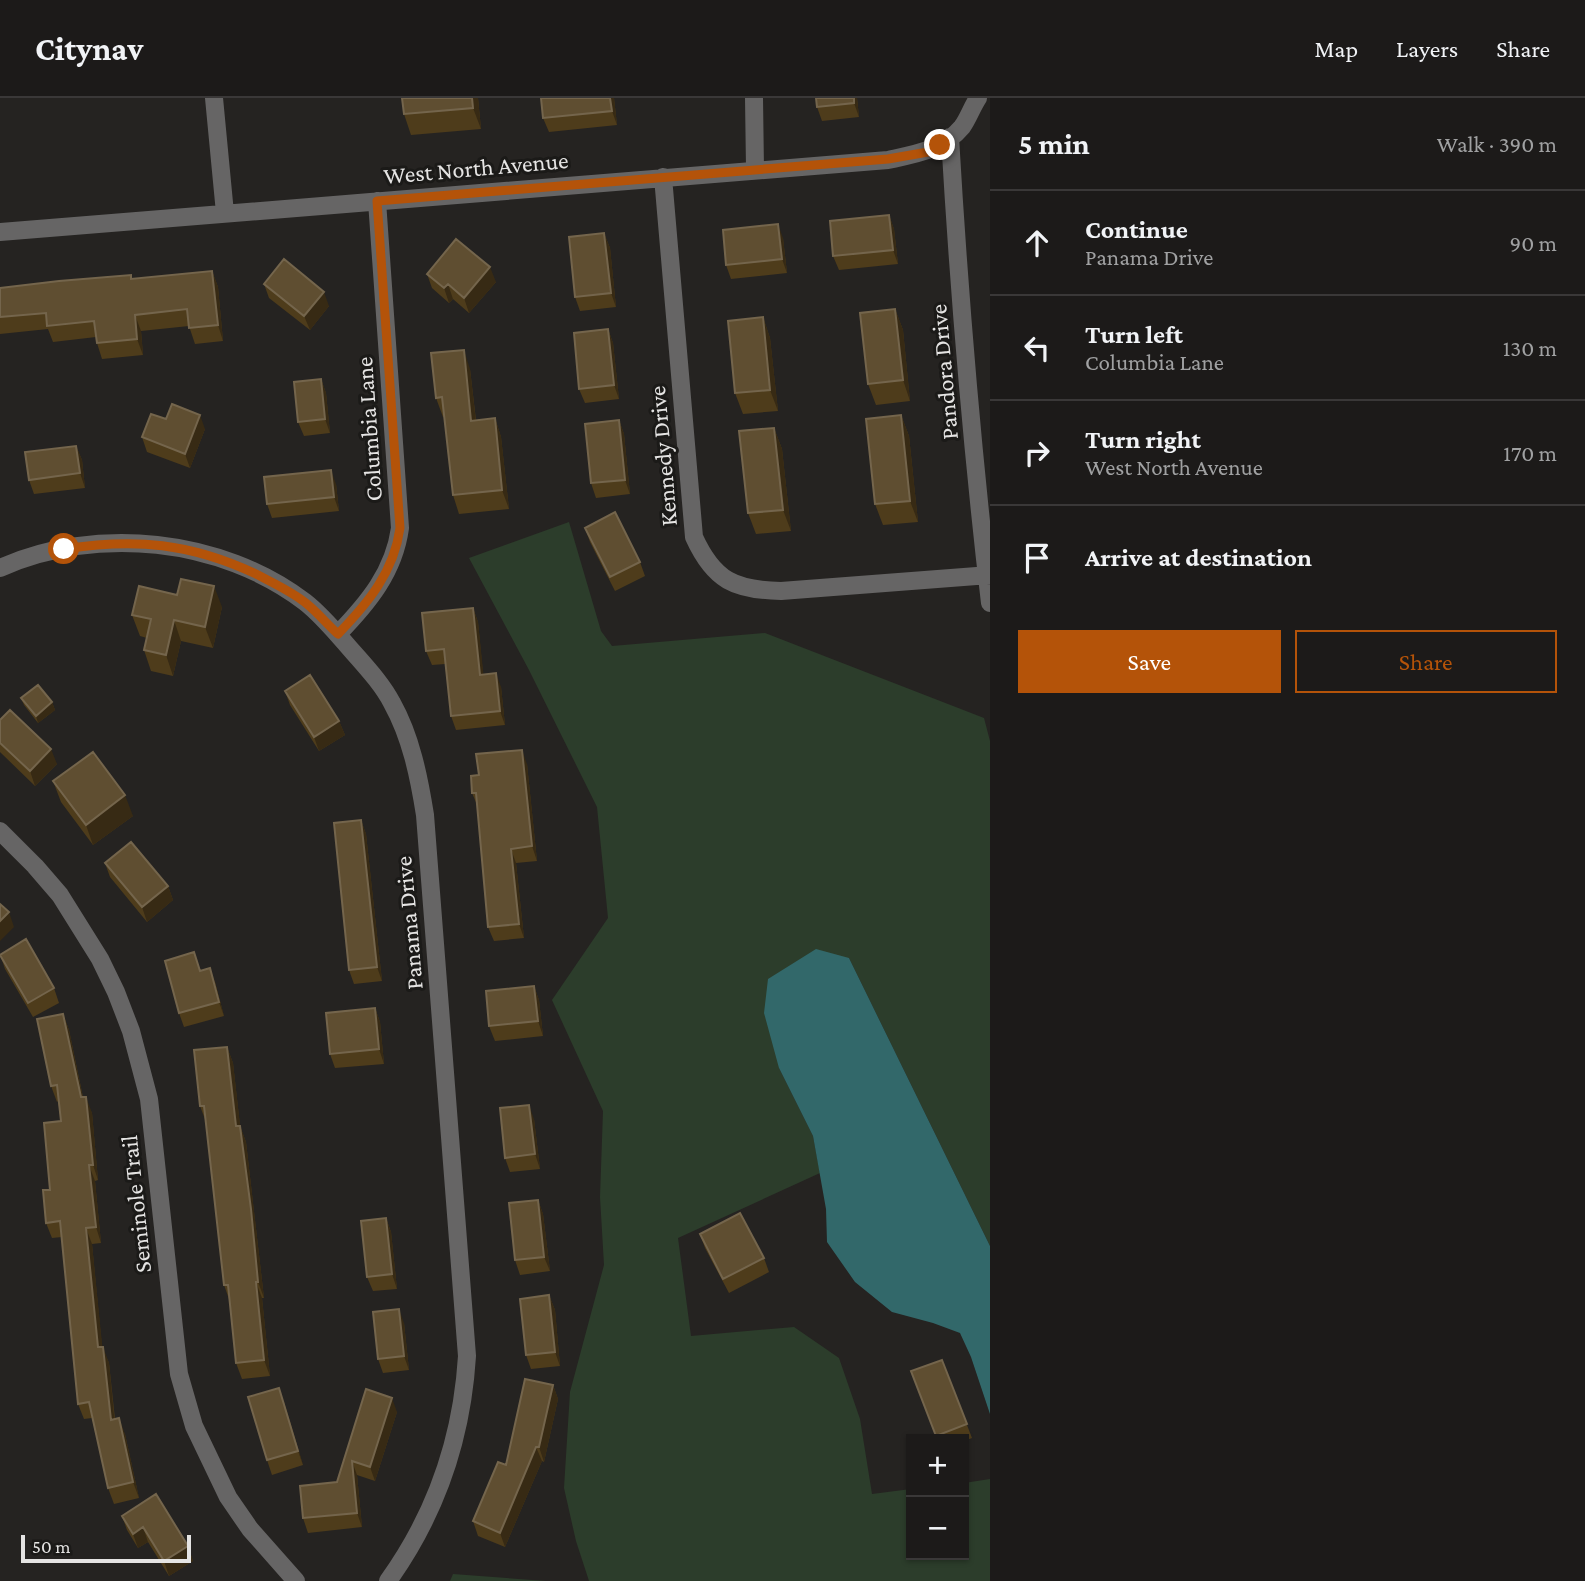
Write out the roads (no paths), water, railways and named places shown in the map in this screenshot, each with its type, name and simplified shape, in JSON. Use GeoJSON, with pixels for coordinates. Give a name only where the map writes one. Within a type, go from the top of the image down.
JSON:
{"type":"FeatureCollection","features":[{"type":"Feature","properties":{"kind":"street"},"geometry":{"type":"LineString","coordinates":[[215,98],[225,213]]}},
{"type":"Feature","properties":{"kind":"street"},"geometry":{"type":"LineString","coordinates":[[754,98],[755,169]]}},
{"type":"Feature","properties":{"kind":"street"},"geometry":{"type":"LineString","coordinates":[[950,137],[962,127],[978,98]]}},
{"type":"Feature","properties":{"kind":"street","name":"West North Avenue"},"geometry":{"type":"LineString","coordinates":[[0,232],[888,159],[928,152],[950,137]]}},
{"type":"Feature","properties":{"kind":"street","name":"Pandora Drive"},"geometry":{"type":"LineString","coordinates":[[950,137],[990,603]]}},
{"type":"Feature","properties":{"kind":"street","name":"Kennedy Drive"},"geometry":{"type":"LineString","coordinates":[[663,177],[694,537],[702,556],[726,580],[755,591],[988,575]]}},
{"type":"Feature","properties":{"kind":"street","name":"Columbia Lane"},"geometry":{"type":"LineString","coordinates":[[338,634],[366,606],[379,588],[398,546],[400,528],[377,201]]}},
{"type":"Feature","properties":{"kind":"street","name":"Panama Drive"},"geometry":{"type":"LineString","coordinates":[[0,568],[39,555],[93,544],[121,542],[157,544],[190,550],[241,567],[274,583],[305,603],[338,634],[371,671],[392,703],[410,747],[425,815],[465,1314],[466,1376],[448,1465],[440,1487],[414,1541],[388,1581]]}},
{"type":"Feature","properties":{"kind":"street","name":"Seminole Trail"},"geometry":{"type":"LineString","coordinates":[[0,831],[36,866],[60,895],[117,992],[131,1031],[149,1099],[179,1374],[194,1426],[228,1497],[250,1528],[296,1581]]}},
{"type":"Feature","properties":{"kind":"water"},"geometry":{"type":"Polygon","coordinates":[[[816,949],[849,958],[990,1246],[990,1414],[960,1333],[892,1312],[855,1282],[827,1242],[826,1209],[813,1136],[779,1068],[764,1013],[768,979],[816,949]]]}}]}
